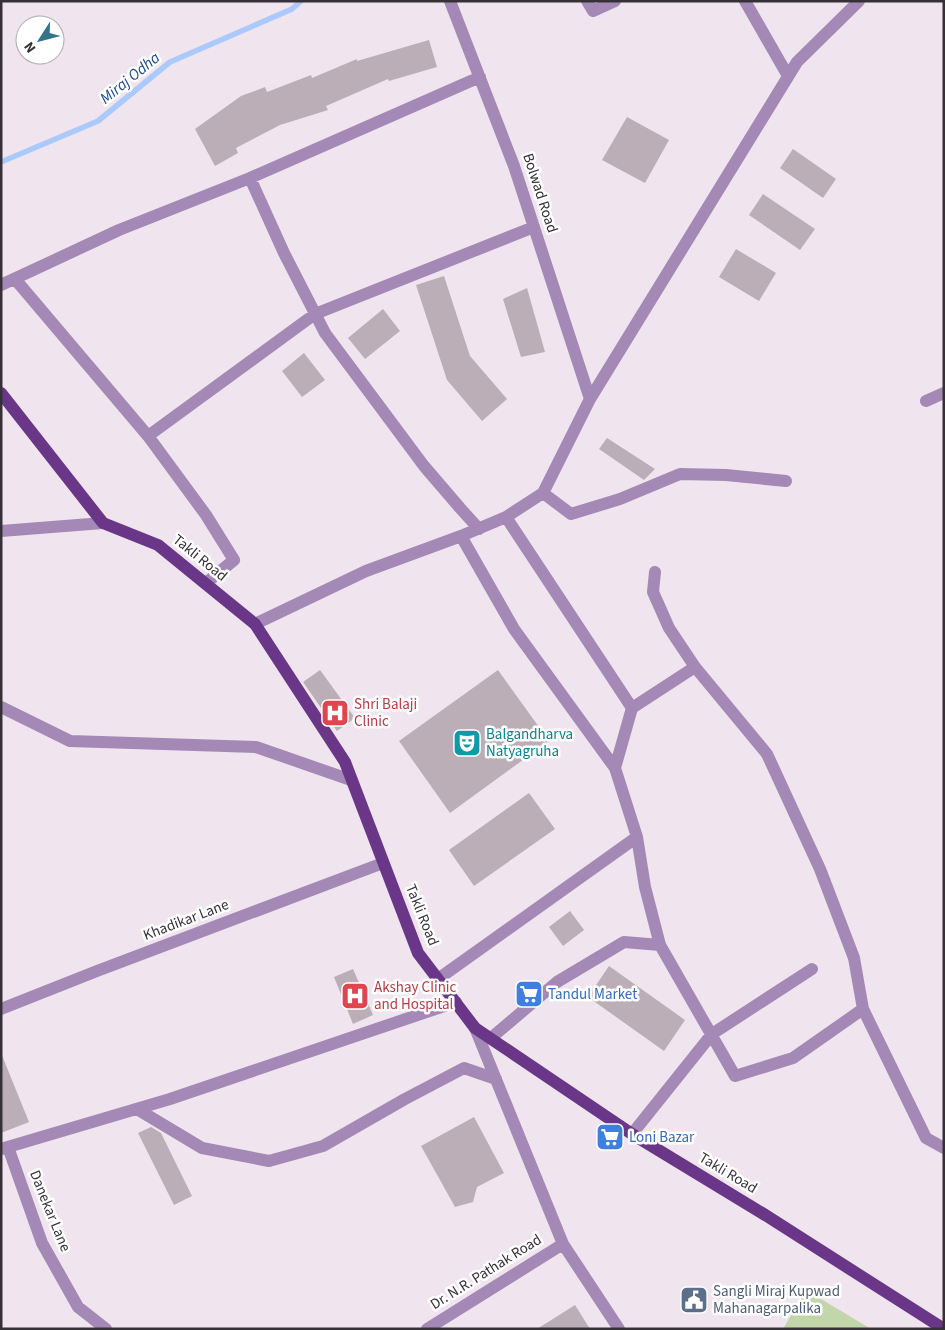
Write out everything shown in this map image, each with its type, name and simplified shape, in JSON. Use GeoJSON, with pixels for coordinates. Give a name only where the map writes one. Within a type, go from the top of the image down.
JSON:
{"type":"FeatureCollection","features":[{"type":"Feature","properties":{"kind":"main road"},"geometry":{"type":"LineString","coordinates":[[1,393],[103,523]]}},
{"type":"Feature","properties":{"kind":"main road","name":"Takli Road"},"geometry":{"type":"LineString","coordinates":[[103,523],[158,545],[255,624],[345,762],[418,953],[475,1028],[632,1134],[762,1213],[944,1328]]}},
{"type":"Feature","properties":{"kind":"street","name":"Bolwad Road"},"geometry":{"type":"LineString","coordinates":[[450,1],[514,166],[590,399]]}},
{"type":"Feature","properties":{"kind":"street"},"geometry":{"type":"LineString","coordinates":[[587,1],[593,11],[615,1]]}},
{"type":"Feature","properties":{"kind":"street"},"geometry":{"type":"LineString","coordinates":[[745,1],[788,76]]}},
{"type":"Feature","properties":{"kind":"street"},"geometry":{"type":"LineString","coordinates":[[255,624],[366,571],[461,536],[506,517],[543,493],[590,399],[788,76],[797,62],[859,1]]}},
{"type":"Feature","properties":{"kind":"street"},"geometry":{"type":"LineString","coordinates":[[1,285],[119,230],[250,178],[480,77]]}},
{"type":"Feature","properties":{"kind":"street"},"geometry":{"type":"LineString","coordinates":[[250,178],[284,254],[325,333],[424,466],[479,529]]}},
{"type":"Feature","properties":{"kind":"street"},"geometry":{"type":"LineString","coordinates":[[148,436],[315,314],[534,227]]}},
{"type":"Feature","properties":{"kind":"street"},"geometry":{"type":"LineString","coordinates":[[15,279],[148,436],[206,515],[234,560],[206,583]]}},
{"type":"Feature","properties":{"kind":"street"},"geometry":{"type":"LineString","coordinates":[[926,401],[944,393]]}},
{"type":"Feature","properties":{"kind":"street"},"geometry":{"type":"LineString","coordinates":[[543,493],[571,514],[620,498],[680,474],[726,475],[786,481]]}},
{"type":"Feature","properties":{"kind":"street"},"geometry":{"type":"LineString","coordinates":[[506,517],[632,708]]}},
{"type":"Feature","properties":{"kind":"street"},"geometry":{"type":"LineString","coordinates":[[1,531],[103,523]]}},
{"type":"Feature","properties":{"kind":"street"},"geometry":{"type":"LineString","coordinates":[[461,536],[514,629],[615,768],[637,837],[645,887],[660,945],[735,1076],[793,1058],[863,1009]]}},
{"type":"Feature","properties":{"kind":"street"},"geometry":{"type":"LineString","coordinates":[[655,572],[652,592],[669,628],[695,667],[767,754],[820,870],[854,958],[863,1009],[926,1138],[944,1148]]}},
{"type":"Feature","properties":{"kind":"street"},"geometry":{"type":"LineString","coordinates":[[615,768],[632,708],[695,667]]}},
{"type":"Feature","properties":{"kind":"street"},"geometry":{"type":"LineString","coordinates":[[1,708],[70,741],[256,747],[351,780]]}},
{"type":"Feature","properties":{"kind":"street"},"geometry":{"type":"LineString","coordinates":[[438,979],[637,837]]}},
{"type":"Feature","properties":{"kind":"street","name":"Khadikar Lane"},"geometry":{"type":"LineString","coordinates":[[1,1009],[383,864]]}},
{"type":"Feature","properties":{"kind":"street"},"geometry":{"type":"LineString","coordinates":[[490,1038],[557,982],[624,942],[660,945]]}},
{"type":"Feature","properties":{"kind":"street"},"geometry":{"type":"LineString","coordinates":[[632,1134],[712,1034],[812,969]]}},
{"type":"Feature","properties":{"kind":"street"},"geometry":{"type":"LineString","coordinates":[[5,1148],[170,1099],[456,1002]]}},
{"type":"Feature","properties":{"kind":"street"},"geometry":{"type":"LineString","coordinates":[[475,1028],[563,1244],[619,1329]]}},
{"type":"Feature","properties":{"kind":"street"},"geometry":{"type":"LineString","coordinates":[[137,1109],[202,1148],[269,1161],[323,1146],[405,1098],[464,1068],[496,1079]]}},
{"type":"Feature","properties":{"kind":"street","name":"Danekar Lane"},"geometry":{"type":"LineString","coordinates":[[5,1148],[42,1243],[78,1307],[106,1329]]}},
{"type":"Feature","properties":{"kind":"street","name":"Dr. N.R. Pathak Road"},"geometry":{"type":"LineString","coordinates":[[427,1329],[563,1244]]}},
{"type":"Feature","properties":{"kind":"green space"},"geometry":{"type":"Polygon","coordinates":[[[806,1290],[871,1329],[783,1329],[806,1290]]]}},
{"type":"Feature","properties":{"kind":"building"},"geometry":{"type":"Polygon","coordinates":[[[429,40],[437,67],[389,81],[388,79],[326,106],[328,110],[280,125],[236,148],[238,153],[215,166],[195,129],[241,96],[265,87],[267,92],[311,75],[312,78],[357,59],[357,61],[429,40]]]}},
{"type":"Feature","properties":{"kind":"building"},"geometry":{"type":"Polygon","coordinates":[[[627,117],[669,140],[645,183],[602,160],[627,117]]]}},
{"type":"Feature","properties":{"kind":"building"},"geometry":{"type":"Polygon","coordinates":[[[793,149],[836,179],[823,198],[780,168],[793,149]]]}},
{"type":"Feature","properties":{"kind":"building"},"geometry":{"type":"Polygon","coordinates":[[[763,194],[815,229],[800,250],[749,215],[763,194]]]}},
{"type":"Feature","properties":{"kind":"building"},"geometry":{"type":"Polygon","coordinates":[[[736,249],[776,273],[759,301],[719,277],[736,249]]]}},
{"type":"Feature","properties":{"kind":"building"},"geometry":{"type":"Polygon","coordinates":[[[444,276],[470,356],[507,399],[482,421],[447,380],[416,285],[444,276]]]}},
{"type":"Feature","properties":{"kind":"building"},"geometry":{"type":"Polygon","coordinates":[[[527,288],[545,352],[521,357],[503,299],[527,288]]]}},
{"type":"Feature","properties":{"kind":"building"},"geometry":{"type":"Polygon","coordinates":[[[383,309],[400,331],[365,359],[348,338],[383,309]]]}},
{"type":"Feature","properties":{"kind":"building"},"geometry":{"type":"Polygon","coordinates":[[[304,353],[325,380],[302,397],[282,371],[304,353]]]}},
{"type":"Feature","properties":{"kind":"building"},"geometry":{"type":"Polygon","coordinates":[[[607,438],[655,469],[644,480],[599,449],[607,438]]]}},
{"type":"Feature","properties":{"kind":"building"},"geometry":{"type":"Polygon","coordinates":[[[320,670],[355,718],[337,731],[303,682],[320,670]]]}},
{"type":"Feature","properties":{"kind":"building"},"geometry":{"type":"Polygon","coordinates":[[[498,670],[549,741],[450,813],[399,741],[498,670]]]}},
{"type":"Feature","properties":{"kind":"building"},"geometry":{"type":"Polygon","coordinates":[[[529,793],[555,829],[474,886],[449,850],[529,793]]]}},
{"type":"Feature","properties":{"kind":"building"},"geometry":{"type":"Polygon","coordinates":[[[570,911],[584,930],[563,946],[549,927],[570,911]]]}},
{"type":"Feature","properties":{"kind":"building"},"geometry":{"type":"Polygon","coordinates":[[[609,966],[685,1020],[664,1051],[588,997],[609,966]]]}},
{"type":"Feature","properties":{"kind":"building"},"geometry":{"type":"Polygon","coordinates":[[[353,969],[373,1015],[353,1024],[334,977],[353,969]]]}},
{"type":"Feature","properties":{"kind":"building"},"geometry":{"type":"Polygon","coordinates":[[[1,1053],[29,1122],[1,1133],[1,1053]]]}},
{"type":"Feature","properties":{"kind":"building"},"geometry":{"type":"Polygon","coordinates":[[[474,1117],[504,1173],[477,1187],[473,1202],[455,1207],[421,1146],[474,1117]]]}},
{"type":"Feature","properties":{"kind":"building"},"geometry":{"type":"Polygon","coordinates":[[[151,1127],[161,1133],[192,1196],[174,1205],[138,1133],[151,1127]]]}},
{"type":"Feature","properties":{"kind":"building"},"geometry":{"type":"Polygon","coordinates":[[[575,1305],[590,1329],[537,1329],[575,1305]]]}},
{"type":"Feature","properties":{"kind":"waterway","name":"Miraj Odha"},"geometry":{"type":"LineString","coordinates":[[1,162],[98,121],[170,62],[292,9],[301,1]]}},
{"type":"Feature","properties":{"kind":"place","name":"Shri Balaji Clinic"},"geometry":{"type":"Point","coordinates":[335,713]}},
{"type":"Feature","properties":{"kind":"place","name":"Balgandharva Natyagruha"},"geometry":{"type":"Point","coordinates":[467,743]}},
{"type":"Feature","properties":{"kind":"place","name":"Tandul Market"},"geometry":{"type":"Point","coordinates":[529,994]}},
{"type":"Feature","properties":{"kind":"place","name":"Akshay Clinic and Hospital"},"geometry":{"type":"Point","coordinates":[355,996]}},
{"type":"Feature","properties":{"kind":"place","name":"Loni Bazar"},"geometry":{"type":"Point","coordinates":[610,1137]}},
{"type":"Feature","properties":{"kind":"place","name":"Sangli Miraj Kupwad Mahanagarpalika"},"geometry":{"type":"Point","coordinates":[694,1300]}}]}
